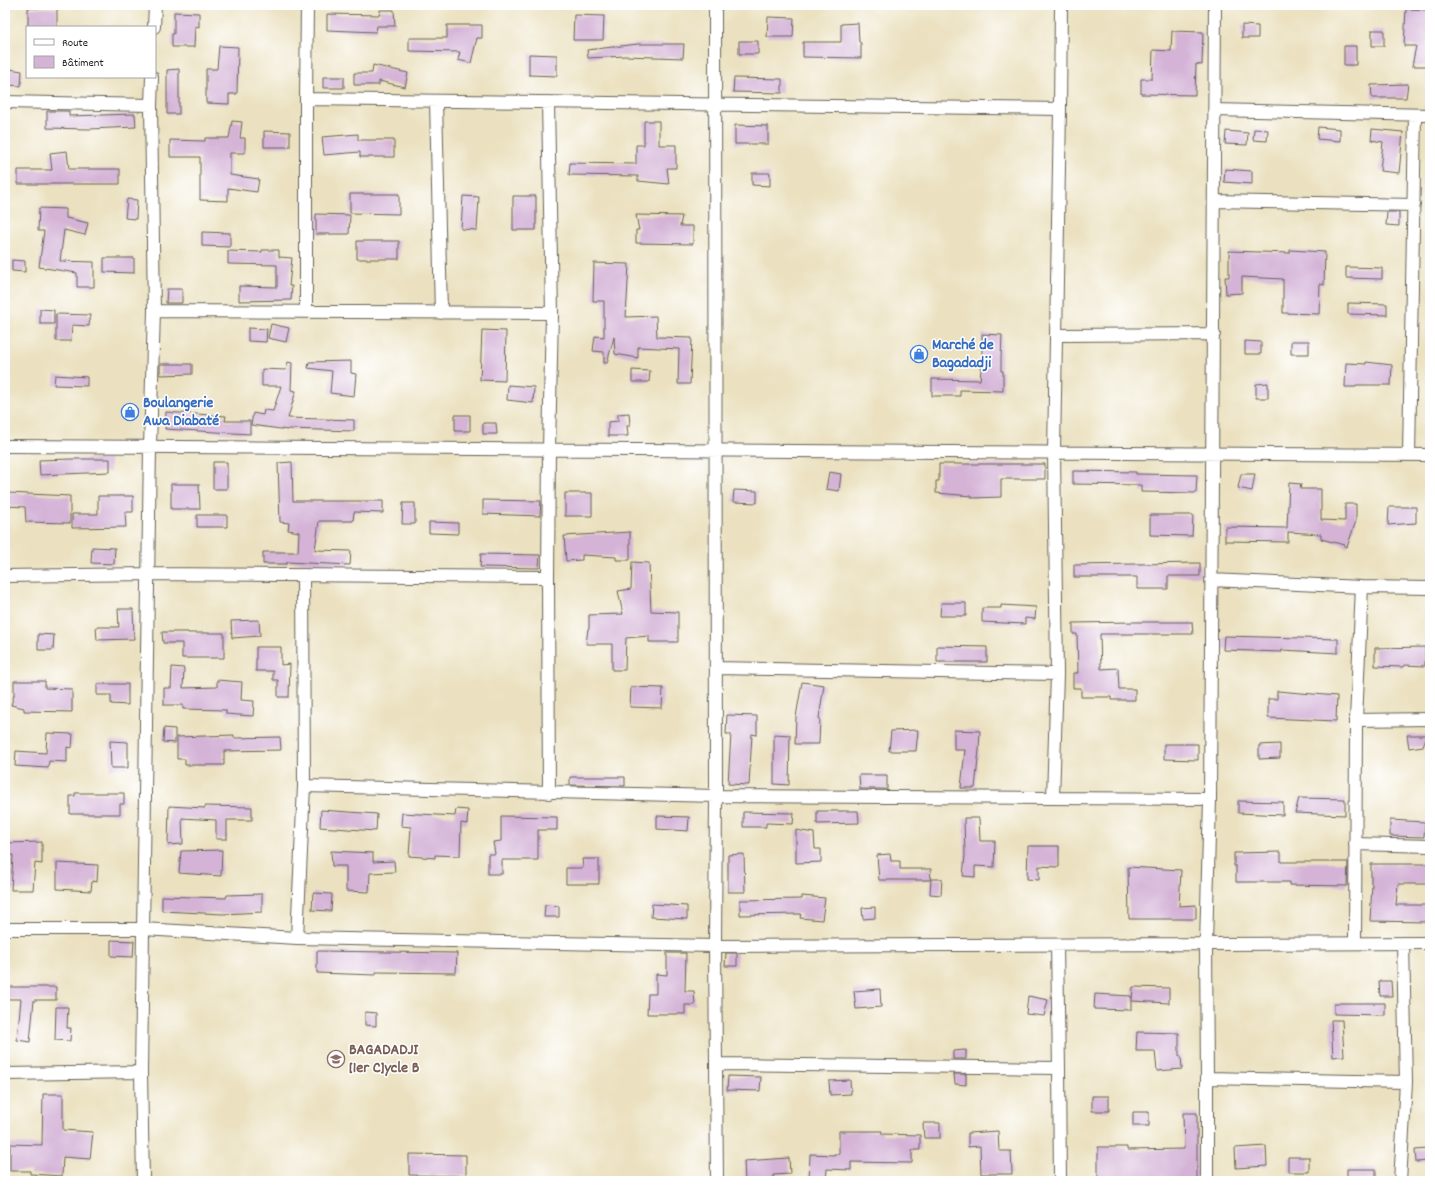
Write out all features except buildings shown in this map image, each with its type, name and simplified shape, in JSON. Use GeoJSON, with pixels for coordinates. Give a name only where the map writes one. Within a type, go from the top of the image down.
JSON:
{"type":"FeatureCollection","features":[{"type":"Feature","properties":{"kind":"street"},"geometry":{"type":"LineString","coordinates":[[154,26],[155,5]]}},
{"type":"Feature","properties":{"kind":"street"},"geometry":{"type":"LineString","coordinates":[[306,312],[307,5]]}},
{"type":"Feature","properties":{"kind":"street"},"geometry":{"type":"LineString","coordinates":[[715,5],[715,946],[717,1181]]}},
{"type":"Feature","properties":{"kind":"street"},"geometry":{"type":"LineString","coordinates":[[1054,798],[1057,674],[1054,452],[1061,5]]}},
{"type":"Feature","properties":{"kind":"street"},"geometry":{"type":"LineString","coordinates":[[1206,1181],[1208,1078],[1206,944],[1210,799],[1215,201],[1215,5]]}},
{"type":"Feature","properties":{"kind":"street"},"geometry":{"type":"LineString","coordinates":[[143,1181],[141,1072],[150,447],[154,311],[152,78]]}},
{"type":"Feature","properties":{"kind":"street"},"geometry":{"type":"LineString","coordinates":[[306,99],[1060,108]]}},
{"type":"Feature","properties":{"kind":"street"},"geometry":{"type":"LineString","coordinates":[[436,101],[441,313]]}},
{"type":"Feature","properties":{"kind":"street"},"geometry":{"type":"LineString","coordinates":[[5,102],[152,105]]}},
{"type":"Feature","properties":{"kind":"street"},"geometry":{"type":"LineString","coordinates":[[548,102],[552,313],[548,577],[549,793]]}},
{"type":"Feature","properties":{"kind":"street"},"geometry":{"type":"LineString","coordinates":[[1215,110],[1430,115]]}},
{"type":"Feature","properties":{"kind":"street"},"geometry":{"type":"LineString","coordinates":[[1409,455],[1415,115]]}},
{"type":"Feature","properties":{"kind":"street"},"geometry":{"type":"LineString","coordinates":[[1215,201],[1414,205]]}},
{"type":"Feature","properties":{"kind":"street"},"geometry":{"type":"LineString","coordinates":[[154,311],[552,313]]}},
{"type":"Feature","properties":{"kind":"street"},"geometry":{"type":"LineString","coordinates":[[1057,335],[1214,334]]}},
{"type":"Feature","properties":{"kind":"street"},"geometry":{"type":"LineString","coordinates":[[5,446],[1430,455]]}},
{"type":"Feature","properties":{"kind":"street"},"geometry":{"type":"LineString","coordinates":[[5,576],[148,574],[548,577]]}},
{"type":"Feature","properties":{"kind":"street"},"geometry":{"type":"LineString","coordinates":[[297,938],[304,786],[303,575]]}},
{"type":"Feature","properties":{"kind":"street"},"geometry":{"type":"LineString","coordinates":[[1211,580],[1362,587],[1430,588]]}},
{"type":"Feature","properties":{"kind":"street"},"geometry":{"type":"LineString","coordinates":[[1355,943],[1356,720],[1362,587]]}},
{"type":"Feature","properties":{"kind":"street"},"geometry":{"type":"LineString","coordinates":[[716,668],[1057,674]]}},
{"type":"Feature","properties":{"kind":"street"},"geometry":{"type":"LineString","coordinates":[[1356,720],[1430,719]]}},
{"type":"Feature","properties":{"kind":"street"},"geometry":{"type":"LineString","coordinates":[[304,786],[716,796],[1210,799]]}},
{"type":"Feature","properties":{"kind":"street"},"geometry":{"type":"LineString","coordinates":[[1355,844],[1430,846]]}},
{"type":"Feature","properties":{"kind":"street"},"geometry":{"type":"LineString","coordinates":[[5,929],[143,929],[297,938],[715,946],[1430,943]]}},
{"type":"Feature","properties":{"kind":"street"},"geometry":{"type":"LineString","coordinates":[[1400,1181],[1406,1082],[1403,943]]}},
{"type":"Feature","properties":{"kind":"street"},"geometry":{"type":"LineString","coordinates":[[1056,945],[1060,1068],[1060,1181]]}},
{"type":"Feature","properties":{"kind":"street"},"geometry":{"type":"LineString","coordinates":[[717,1064],[1060,1068]]}},
{"type":"Feature","properties":{"kind":"street"},"geometry":{"type":"LineString","coordinates":[[5,1074],[141,1072]]}},
{"type":"Feature","properties":{"kind":"street"},"geometry":{"type":"LineString","coordinates":[[1208,1078],[1406,1082]]}},
{"type":"Feature","properties":{"kind":"place","name":"Marché de Bagadadji"},"geometry":{"type":"Point","coordinates":[919,354]}},
{"type":"Feature","properties":{"kind":"place","name":"Boulangerie Awa Diabaté"},"geometry":{"type":"Point","coordinates":[130,412]}},
{"type":"Feature","properties":{"kind":"place","name":"BAGADADJI [1er C]ycle B"},"geometry":{"type":"Point","coordinates":[336,1059]}}]}
